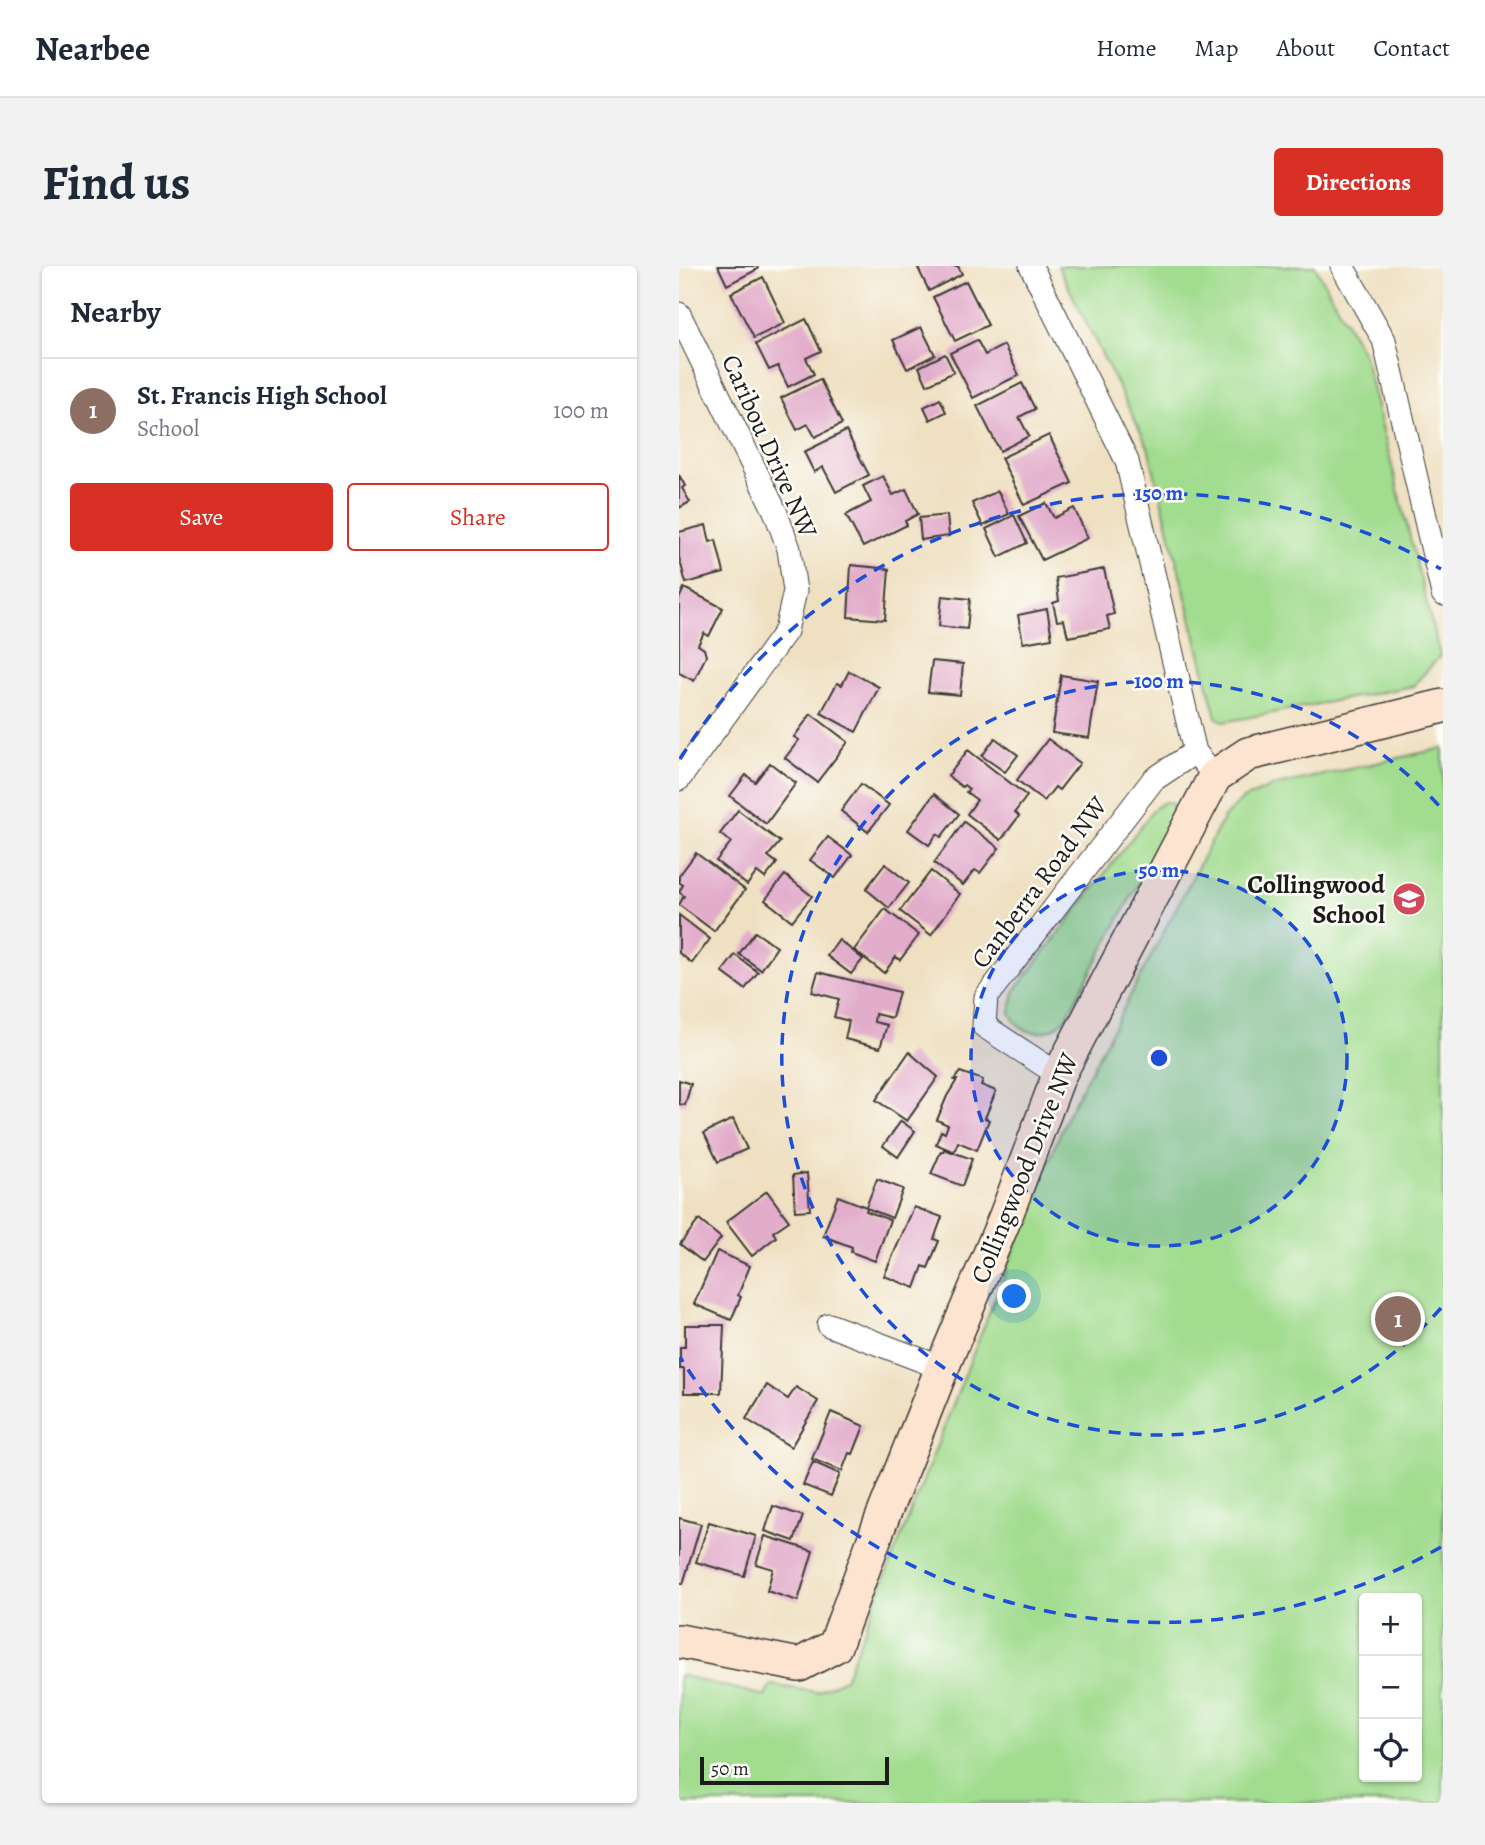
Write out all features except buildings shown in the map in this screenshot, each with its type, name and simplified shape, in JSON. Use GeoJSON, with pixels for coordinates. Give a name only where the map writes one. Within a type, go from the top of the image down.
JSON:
{"type":"FeatureCollection","features":[{"type":"Feature","properties":{"kind":"street"},"geometry":{"type":"LineString","coordinates":[[1031,266],[1127,461],[1205,764]]}},
{"type":"Feature","properties":{"kind":"street"},"geometry":{"type":"LineString","coordinates":[[1342,266],[1384,340],[1443,594]]}},
{"type":"Feature","properties":{"kind":"street","name":"Caribou Drive NW"},"geometry":{"type":"LineString","coordinates":[[679,314],[775,511],[789,549],[795,590],[786,631],[679,779]]}},
{"type":"Feature","properties":{"kind":"street","name":"Collingwood Drive NW"},"geometry":{"type":"LineString","coordinates":[[679,1641],[799,1665],[835,1646],[879,1526],[1005,1218],[1059,1075],[1205,764],[1443,706]]}},
{"type":"Feature","properties":{"kind":"street","name":"Canberra Road NW"},"geometry":{"type":"LineString","coordinates":[[1059,1075],[983,1026],[986,997],[1153,780],[1205,764]]}},
{"type":"Feature","properties":{"kind":"street"},"geometry":{"type":"LineString","coordinates":[[829,1325],[942,1367]]}},
{"type":"Feature","properties":{"kind":"green space"},"geometry":{"type":"Polygon","coordinates":[[[1058,266],[1315,266],[1364,355],[1440,656],[1413,686],[1224,722],[1216,717],[1148,447],[1058,266]]]}},
{"type":"Feature","properties":{"kind":"green space"},"geometry":{"type":"Polygon","coordinates":[[[1443,748],[1443,1803],[679,1803],[679,1675],[765,1696],[771,1685],[817,1692],[845,1679],[1066,1118],[1224,817],[1243,799],[1273,786],[1443,748]]]}},
{"type":"Feature","properties":{"kind":"green space"},"geometry":{"type":"Polygon","coordinates":[[[1164,802],[1171,803],[1174,807],[1173,819],[1066,1018],[1059,1025],[1043,1032],[1028,1031],[1021,1027],[1010,1012],[1014,992],[1154,809],[1164,802]]]}},
{"type":"Feature","properties":{"kind":"place","name":"Collingwood School"},"geometry":{"type":"Point","coordinates":[1409,899]}},
{"type":"Feature","properties":{"kind":"place","name":"St. Francis High School"},"geometry":{"type":"Point","coordinates":[1398,1319]}}]}
